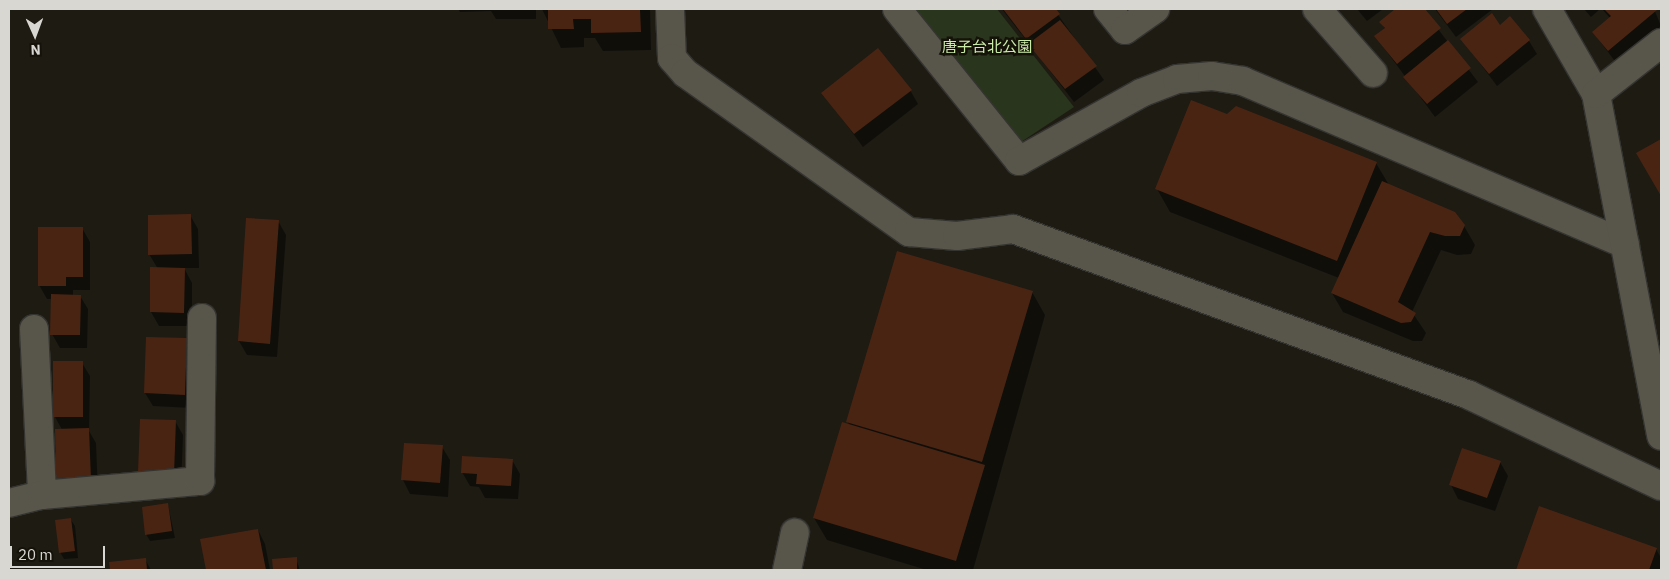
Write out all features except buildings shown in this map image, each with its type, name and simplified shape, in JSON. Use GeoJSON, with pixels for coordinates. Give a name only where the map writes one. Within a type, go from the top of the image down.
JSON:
{"type":"FeatureCollection","features":[{"type":"Feature","properties":{"kind":"street"},"geometry":{"type":"LineString","coordinates":[[670,9],[672,58],[685,73],[910,232],[957,236],[1013,229],[1460,391],[1661,486]]}},
{"type":"Feature","properties":{"kind":"street"},"geometry":{"type":"LineString","coordinates":[[897,9],[1019,161],[1141,93],[1178,79],[1212,76],[1243,81],[1625,244]]}},
{"type":"Feature","properties":{"kind":"street"},"geometry":{"type":"LineString","coordinates":[[1108,9],[1125,30],[1155,9]]}},
{"type":"Feature","properties":{"kind":"street"},"geometry":{"type":"LineString","coordinates":[[1317,9],[1373,73]]}},
{"type":"Feature","properties":{"kind":"street"},"geometry":{"type":"LineString","coordinates":[[1547,9],[1596,94],[1661,436]]}},
{"type":"Feature","properties":{"kind":"street"},"geometry":{"type":"LineString","coordinates":[[1596,94],[1661,44]]}},
{"type":"Feature","properties":{"kind":"street"},"geometry":{"type":"LineString","coordinates":[[9,504],[42,495],[200,481],[202,318]]}},
{"type":"Feature","properties":{"kind":"street"},"geometry":{"type":"LineString","coordinates":[[34,329],[42,495]]}},
{"type":"Feature","properties":{"kind":"street"},"geometry":{"type":"LineString","coordinates":[[787,570],[795,533]]}},
{"type":"Feature","properties":{"kind":"green space","name":"唐子台北公園"},"geometry":{"type":"Polygon","coordinates":[[[916,9],[997,9],[1074,107],[1021,142],[916,9]]]}}]}
